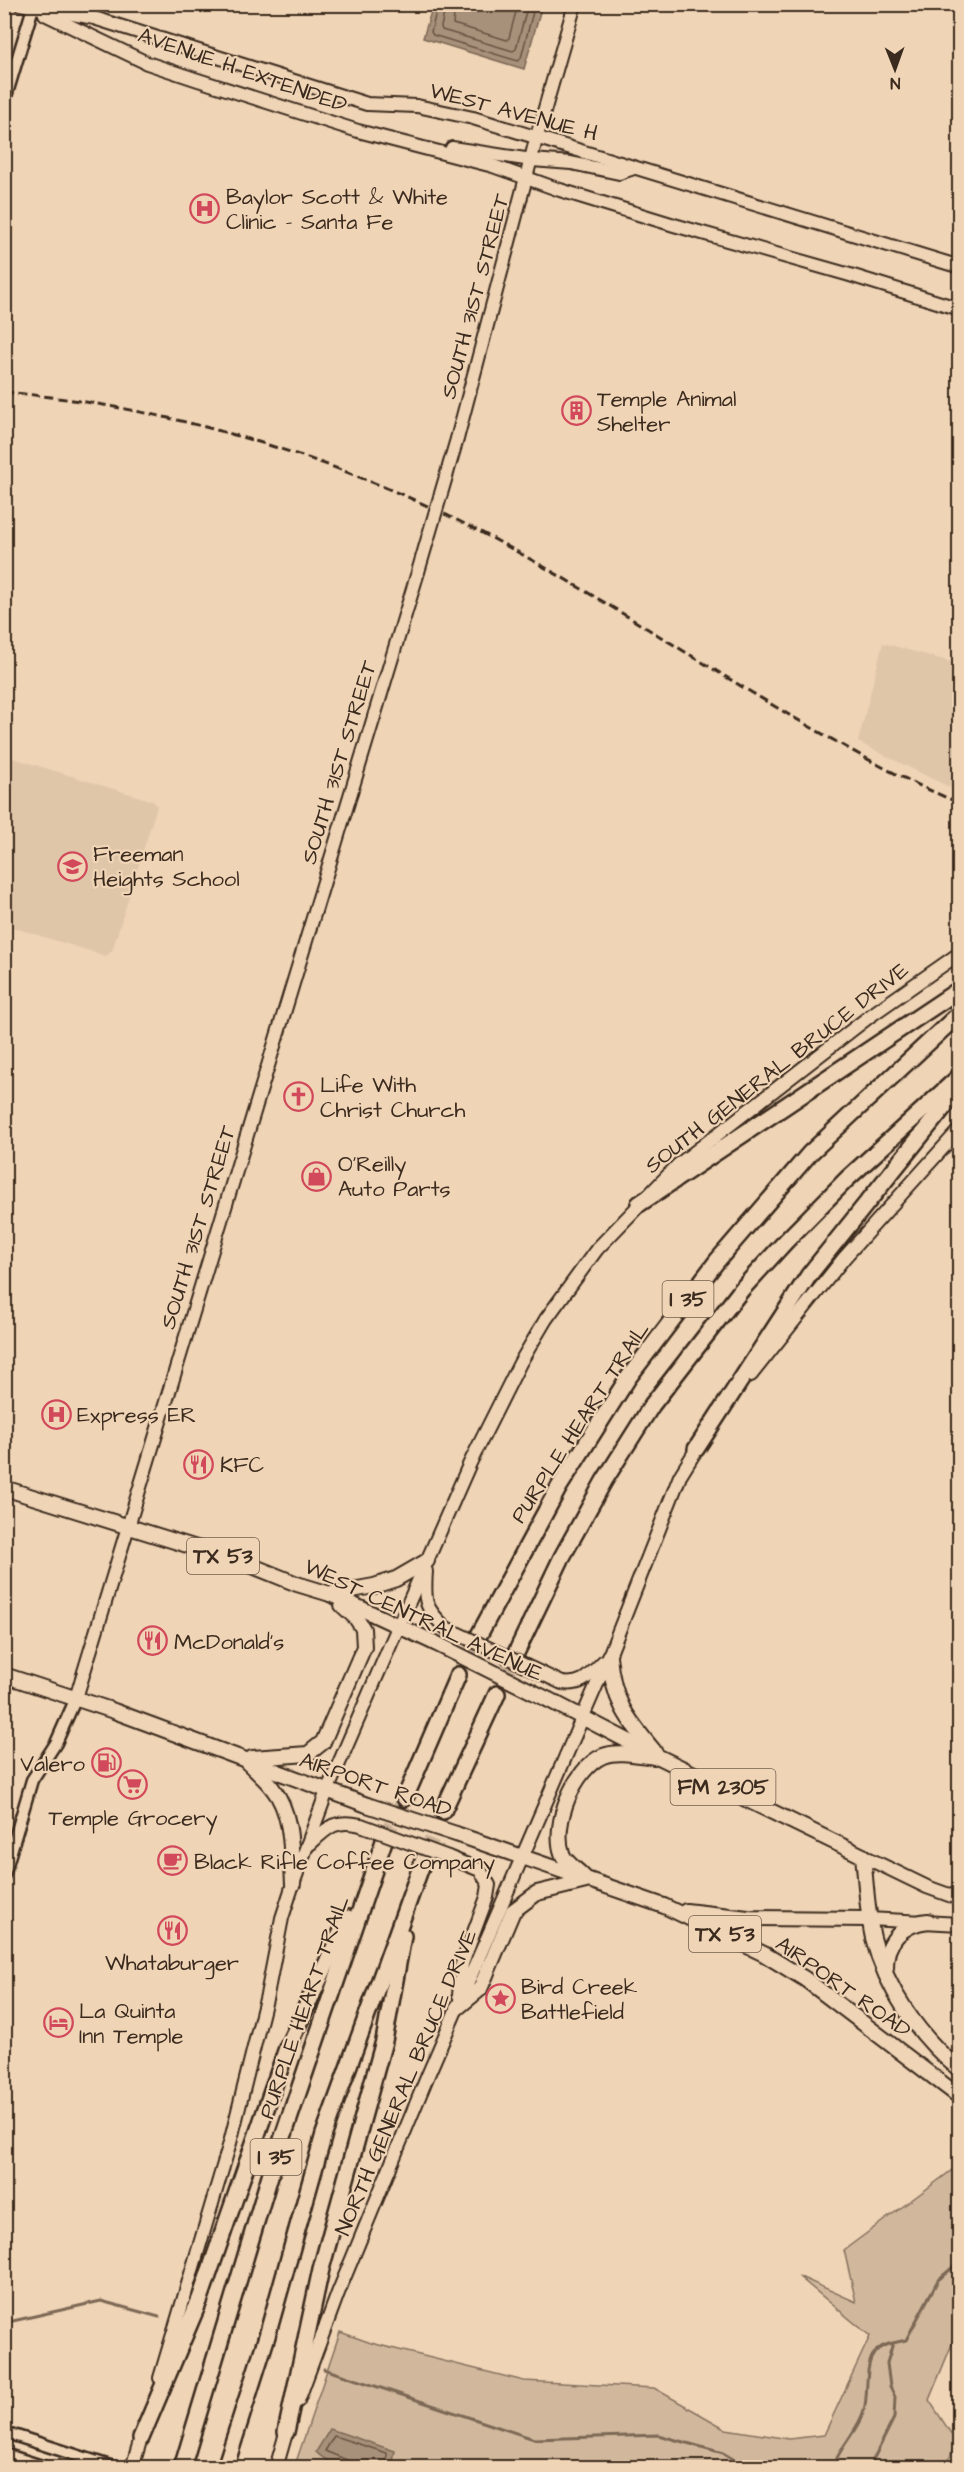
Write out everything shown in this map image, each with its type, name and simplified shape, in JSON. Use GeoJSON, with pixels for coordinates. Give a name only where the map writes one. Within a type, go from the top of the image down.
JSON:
{"type":"FeatureCollection","features":[{"type":"Feature","properties":{"kind":"highway"},"geometry":{"type":"LineString","coordinates":[[639,1204],[960,988]]}},
{"type":"Feature","properties":{"kind":"highway","name":"PURPLE HEART TRAIL"},"geometry":{"type":"LineString","coordinates":[[479,1635],[559,1487],[628,1378],[717,1261],[810,1153],[960,1013]]}},
{"type":"Feature","properties":{"kind":"highway","name":"I 35"},"geometry":{"type":"LineString","coordinates":[[516,1653],[562,1557],[604,1481],[652,1405],[742,1289],[778,1249],[847,1179],[960,1076]]}},
{"type":"Feature","properties":{"kind":"highway"},"geometry":{"type":"LineString","coordinates":[[696,1449],[809,1275],[960,1087]]}},
{"type":"Feature","properties":{"kind":"highway"},"geometry":{"type":"LineString","coordinates":[[405,1798],[459,1676]]}},
{"type":"Feature","properties":{"kind":"highway"},"geometry":{"type":"LineString","coordinates":[[443,1811],[496,1694]]}},
{"type":"Feature","properties":{"kind":"highway","name":"PURPLE HEART TRAIL"},"geometry":{"type":"LineString","coordinates":[[141,2438],[200,2299],[287,2048],[382,1844],[272,2169],[182,2468]]}},
{"type":"Feature","properties":{"kind":"highway","name":"I 35"},"geometry":{"type":"LineString","coordinates":[[225,2468],[267,2336],[324,2134],[426,1852]]}},
{"type":"Feature","properties":{"kind":"highway"},"geometry":{"type":"LineString","coordinates":[[286,2432],[321,2269],[384,2041],[411,1890]]}},
{"type":"Feature","properties":{"kind":"main road","name":"WEST AVENUE H"},"geometry":{"type":"LineString","coordinates":[[20,4],[94,18],[367,104],[417,106],[537,136],[634,168],[960,267]]}},
{"type":"Feature","properties":{"kind":"main road","name":"SOUTH 31ST STREET"},"geometry":{"type":"LineString","coordinates":[[76,1698],[418,572],[457,439],[537,136],[575,4]]}},
{"type":"Feature","properties":{"kind":"main road","name":"AVENUE H EXTENDED"},"geometry":{"type":"LineString","coordinates":[[34,6],[156,66],[358,130],[427,148]]}},
{"type":"Feature","properties":{"kind":"main road"},"geometry":{"type":"LineString","coordinates":[[427,148],[453,148],[532,160],[571,163],[619,172],[634,168]]}},
{"type":"Feature","properties":{"kind":"main road"},"geometry":{"type":"LineString","coordinates":[[427,148],[493,166],[527,179],[690,230],[960,309]]}},
{"type":"Feature","properties":{"kind":"main road","name":"SOUTH GENERAL BRUCE DRIVE"},"geometry":{"type":"LineString","coordinates":[[327,1791],[470,1463],[520,1363],[546,1319],[597,1249],[678,1165],[861,1023],[960,953]]}},
{"type":"Feature","properties":{"kind":"main road"},"geometry":{"type":"LineString","coordinates":[[584,1717],[680,1476],[696,1449],[844,1258],[960,1129]]}},
{"type":"Feature","properties":{"kind":"main road","name":"WEST CENTRAL AVENUE"},"geometry":{"type":"LineString","coordinates":[[4,1488],[245,1563],[330,1594],[584,1717]]}},
{"type":"Feature","properties":{"kind":"main road"},"geometry":{"type":"LineString","coordinates":[[427,1561],[425,1593],[430,1613],[446,1628],[562,1683],[582,1682],[609,1656]]}},
{"type":"Feature","properties":{"kind":"main road"},"geometry":{"type":"LineString","coordinates":[[330,1594],[374,1586],[396,1579],[427,1561]]}},
{"type":"Feature","properties":{"kind":"main road"},"geometry":{"type":"LineString","coordinates":[[244,1758],[308,1754],[323,1742],[364,1647],[363,1629],[356,1618],[330,1594]]}},
{"type":"Feature","properties":{"kind":"main road"},"geometry":{"type":"LineString","coordinates":[[609,1656],[611,1681],[618,1703],[633,1726],[659,1757]]}},
{"type":"Feature","properties":{"kind":"main road","name":"TX 53"},"geometry":{"type":"LineString","coordinates":[[4,1676],[76,1698]]}},
{"type":"Feature","properties":{"kind":"main road","name":"AIRPORT ROAD"},"geometry":{"type":"LineString","coordinates":[[76,1698],[244,1758],[327,1791],[664,1906],[736,1939],[795,1973],[960,2097]]}},
{"type":"Feature","properties":{"kind":"main road","name":"FM 2305"},"geometry":{"type":"LineString","coordinates":[[584,1717],[659,1757],[862,1856],[927,1887],[960,1899]]}},
{"type":"Feature","properties":{"kind":"main road","name":"NORTH GENERAL BRUCE DRIVE"},"geometry":{"type":"LineString","coordinates":[[276,2468],[286,2432],[338,2293],[584,1717]]}},
{"type":"Feature","properties":{"kind":"main road"},"geometry":{"type":"LineString","coordinates":[[588,1880],[562,1856],[560,1847],[562,1815],[572,1789],[589,1764],[603,1756],[616,1754],[659,1757]]}},
{"type":"Feature","properties":{"kind":"main road"},"geometry":{"type":"LineString","coordinates":[[244,1758],[274,1790],[283,1805],[290,1844],[293,1884]]}},
{"type":"Feature","properties":{"kind":"main road"},"geometry":{"type":"LineString","coordinates":[[132,2468],[230,2143],[267,1995],[282,1918],[327,1791]]}},
{"type":"Feature","properties":{"kind":"main road"},"geometry":{"type":"LineString","coordinates":[[308,1845],[334,1823],[348,1822],[480,1870],[489,1885],[487,1897],[462,1964],[458,2008]]}},
{"type":"Feature","properties":{"kind":"main road","name":"AIRPORT ROAD"},"geometry":{"type":"LineString","coordinates":[[862,1856],[869,1919],[886,1973],[915,2024],[929,2042],[960,2070]]}},
{"type":"Feature","properties":{"kind":"main road"},"geometry":{"type":"LineString","coordinates":[[458,2008],[480,1989],[513,1911],[537,1893],[588,1880]]}},
{"type":"Feature","properties":{"kind":"main road","name":"AIRPORT ROAD"},"geometry":{"type":"LineString","coordinates":[[664,1906],[713,1915],[748,1918],[869,1919]]}},
{"type":"Feature","properties":{"kind":"main road"},"geometry":{"type":"LineString","coordinates":[[869,1919],[960,1924]]}},
{"type":"Feature","properties":{"kind":"main road"},"geometry":{"type":"LineString","coordinates":[[886,1973],[887,1952],[894,1939],[912,1924],[928,1921]]}},
{"type":"Feature","properties":{"kind":"street"},"geometry":{"type":"LineString","coordinates":[[4,103],[34,6]]}},
{"type":"Feature","properties":{"kind":"street"},"geometry":{"type":"LineString","coordinates":[[4,1875],[32,1780],[56,1743],[76,1698]]}},
{"type":"Feature","properties":{"kind":"street"},"geometry":{"type":"LineString","coordinates":[[4,2432],[116,2468]]}},
{"type":"Feature","properties":{"kind":"street"},"geometry":{"type":"LineString","coordinates":[[4,2454],[48,2468]]}},
{"type":"Feature","properties":{"kind":"shaded area"},"geometry":{"type":"Polygon","coordinates":[[[883,643],[959,664],[959,792],[858,742],[883,643]]]}},
{"type":"Feature","properties":{"kind":"shaded area","name":"Freeman Heights School"},"geometry":{"type":"Polygon","coordinates":[[[4,757],[153,801],[157,806],[112,951],[106,956],[5,925],[4,757]]]}},
{"type":"Feature","properties":{"kind":"shaded area"},"geometry":{"type":"Polygon","coordinates":[[[959,2165],[959,2327],[929,2400],[956,2441],[946,2467],[294,2468],[340,2332],[371,2343],[524,2381],[654,2388],[726,2429],[789,2439],[824,2435],[870,2336],[798,2276],[856,2302],[844,2250],[959,2165]]]}},
{"type":"Feature","properties":{"kind":"water"},"geometry":{"type":"Polygon","coordinates":[[[433,5],[542,5],[524,69],[423,38],[433,5]]]}},
{"type":"Feature","properties":{"kind":"water"},"geometry":{"type":"Polygon","coordinates":[[[330,2429],[395,2451],[392,2467],[352,2467],[323,2458],[316,2452],[330,2429]]]}},
{"type":"Feature","properties":{"kind":"waterway"},"geometry":{"type":"LineString","coordinates":[[869,2468],[894,2418],[895,2397],[890,2387],[887,2363],[893,2343],[906,2340],[938,2280],[960,2261]]}},
{"type":"Feature","properties":{"kind":"waterway"},"geometry":{"type":"LineString","coordinates":[[4,2323],[101,2301],[159,2317]]}},
{"type":"Feature","properties":{"kind":"waterway"},"geometry":{"type":"LineString","coordinates":[[833,2468],[864,2410],[870,2361],[882,2347],[893,2343]]}},
{"type":"Feature","properties":{"kind":"waterway"},"geometry":{"type":"LineString","coordinates":[[324,2369],[534,2439],[658,2435],[723,2453],[748,2468]]}},
{"type":"Feature","properties":{"kind":"tunnel"},"geometry":{"type":"LineString","coordinates":[[458,1675],[479,1635]]}},
{"type":"Feature","properties":{"kind":"tunnel"},"geometry":{"type":"LineString","coordinates":[[497,1694],[516,1653]]}},
{"type":"Feature","properties":{"kind":"tunnel"},"geometry":{"type":"LineString","coordinates":[[385,1838],[405,1798]]}},
{"type":"Feature","properties":{"kind":"tunnel"},"geometry":{"type":"LineString","coordinates":[[426,1853],[443,1811]]}},
{"type":"Feature","properties":{"kind":"railway"},"geometry":{"type":"LineString","coordinates":[[4,392],[66,399],[192,424],[317,461],[377,484],[492,538],[568,581],[791,716],[895,774],[960,803]]}},
{"type":"Feature","properties":{"kind":"place","name":"Baylor Scott & White Clinic – Santa Fe"},"geometry":{"type":"Point","coordinates":[205,209]}},
{"type":"Feature","properties":{"kind":"place","name":"Temple Animal Shelter"},"geometry":{"type":"Point","coordinates":[576,411]}},
{"type":"Feature","properties":{"kind":"place","name":"Freeman Heights School"},"geometry":{"type":"Point","coordinates":[72,866]}},
{"type":"Feature","properties":{"kind":"place","name":"Life With Christ Church"},"geometry":{"type":"Point","coordinates":[299,1097]}},
{"type":"Feature","properties":{"kind":"place","name":"O'Reilly Auto Parts"},"geometry":{"type":"Point","coordinates":[317,1176]}},
{"type":"Feature","properties":{"kind":"place","name":"Express ER"},"geometry":{"type":"Point","coordinates":[56,1414]}},
{"type":"Feature","properties":{"kind":"place","name":"KFC"},"geometry":{"type":"Point","coordinates":[199,1464]}},
{"type":"Feature","properties":{"kind":"place","name":"McDonald's"},"geometry":{"type":"Point","coordinates":[153,1641]}},
{"type":"Feature","properties":{"kind":"place","name":"Valero"},"geometry":{"type":"Point","coordinates":[106,1763]}},
{"type":"Feature","properties":{"kind":"place","name":"Temple Grocery"},"geometry":{"type":"Point","coordinates":[133,1785]}},
{"type":"Feature","properties":{"kind":"place","name":"Black Rifle Coffee Company"},"geometry":{"type":"Point","coordinates":[173,1861]}},
{"type":"Feature","properties":{"kind":"place","name":"Whataburger"},"geometry":{"type":"Point","coordinates":[172,1930]}},
{"type":"Feature","properties":{"kind":"place","name":"Bird Creek Battlefield"},"geometry":{"type":"Point","coordinates":[500,1999]}},
{"type":"Feature","properties":{"kind":"place","name":"La Quinta Inn Temple"},"geometry":{"type":"Point","coordinates":[58,2023]}}]}
